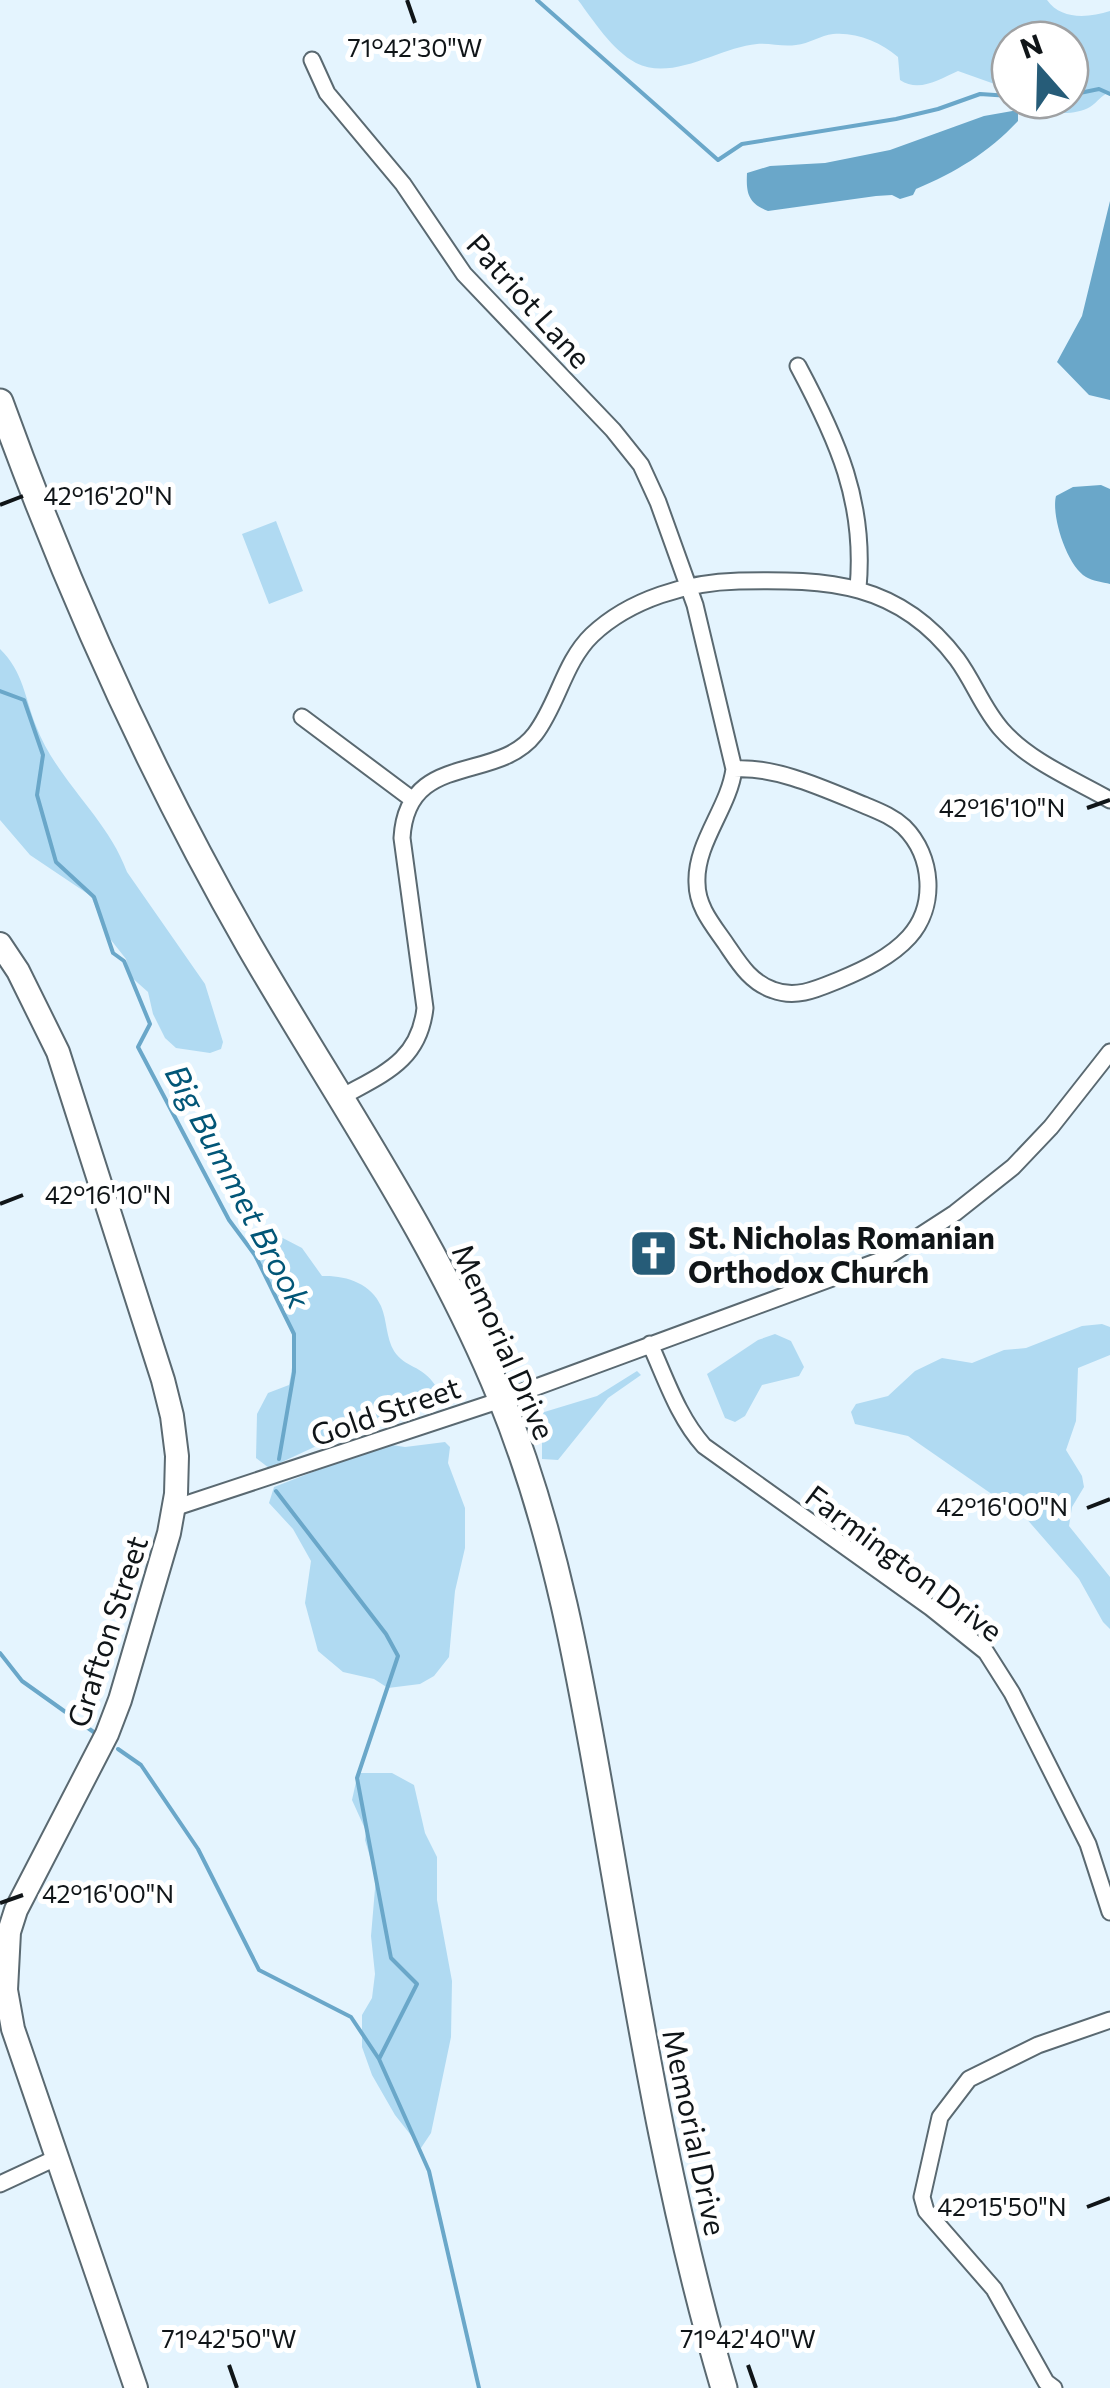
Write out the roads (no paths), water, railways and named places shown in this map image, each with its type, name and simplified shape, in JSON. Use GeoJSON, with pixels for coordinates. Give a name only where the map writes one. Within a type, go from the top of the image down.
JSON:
{"type":"FeatureCollection","features":[{"type":"Feature","properties":{"kind":"main road","name":"Memorial Drive"},"geometry":{"type":"LineString","coordinates":[[0,402],[72,589],[138,736],[220,894],[450,1290],[502,1400],[540,1510],[562,1590],[662,2137],[686,2249],[724,2388]]}},
{"type":"Feature","properties":{"kind":"street","name":"Patriot Lane"},"geometry":{"type":"LineString","coordinates":[[312,60],[327,94],[404,184],[464,274],[613,430],[641,465],[690,586],[734,768]]}},
{"type":"Feature","properties":{"kind":"street"},"geometry":{"type":"LineString","coordinates":[[798,366],[831,428],[846,468],[859,548],[858,588]]}},
{"type":"Feature","properties":{"kind":"street"},"geometry":{"type":"LineString","coordinates":[[340,1098],[404,1059],[423,1023],[402,838],[413,800],[442,776],[491,760],[527,742],[543,722],[567,672],[591,636],[630,609],[690,586],[749,581],[824,582],[858,588],[905,610],[928,628],[960,664],[995,721],[1012,740],[1110,800]]}},
{"type":"Feature","properties":{"kind":"street"},"geometry":{"type":"LineString","coordinates":[[302,716],[413,800]]}},
{"type":"Feature","properties":{"kind":"street"},"geometry":{"type":"LineString","coordinates":[[734,768],[766,770],[876,810],[905,828],[922,856],[928,887],[922,920],[898,948],[856,972],[801,993],[775,991],[750,978],[703,910],[696,880],[734,768]]}},
{"type":"Feature","properties":{"kind":"street","name":"Grafton Street"},"geometry":{"type":"LineString","coordinates":[[0,944],[18,970],[58,1052],[124,1252],[172,1416],[177,1453],[174,1508],[120,1700],[16,1910],[3,1957],[14,2030],[136,2388]]}},
{"type":"Feature","properties":{"kind":"street","name":"Gold Street"},"geometry":{"type":"LineString","coordinates":[[174,1508],[502,1400],[860,1269],[907,1246],[956,1213],[1012,1167],[1051,1127],[1110,1052]]}},
{"type":"Feature","properties":{"kind":"street","name":"Farmington Drive"},"geometry":{"type":"LineString","coordinates":[[650,1344],[689,1430],[704,1446],[931,1608],[986,1652],[1098,1851],[1110,1912]]}},
{"type":"Feature","properties":{"kind":"street"},"geometry":{"type":"LineString","coordinates":[[1054,2388],[1046,2382],[994,2289],[926,2212],[922,2198],[940,2117],[969,2079],[1038,2045],[1110,2020]]}},
{"type":"Feature","properties":{"kind":"street"},"geometry":{"type":"LineString","coordinates":[[0,2184],[58,2157]]}},
{"type":"Feature","properties":{"kind":"waterway"},"geometry":{"type":"LineString","coordinates":[[537,0],[718,160],[742,144],[896,119],[980,94],[990,95]]}},
{"type":"Feature","properties":{"kind":"waterway"},"geometry":{"type":"LineString","coordinates":[[1090,91],[1099,89],[1110,94]]}},
{"type":"Feature","properties":{"kind":"waterway","name":"Big Bummet Brook"},"geometry":{"type":"LineString","coordinates":[[0,691],[24,700],[43,755],[37,795],[56,862],[94,897],[113,953],[124,961],[150,1024],[138,1047],[229,1220],[255,1255],[294,1334],[294,1372],[279,1459]]}},
{"type":"Feature","properties":{"kind":"waterway","name":"Big Bummet Brook"},"geometry":{"type":"LineString","coordinates":[[276,1491],[386,1634],[398,1656],[357,1778],[391,1958],[417,1984],[379,2059],[429,2171],[479,2388]]}},
{"type":"Feature","properties":{"kind":"waterway"},"geometry":{"type":"LineString","coordinates":[[0,1653],[22,1681],[95,1733]]}},
{"type":"Feature","properties":{"kind":"waterway"},"geometry":{"type":"LineString","coordinates":[[118,1749],[141,1765],[198,1849],[259,1970],[351,2017],[379,2059]]}},
{"type":"Feature","properties":{"kind":"place","name":"St. Nicholas Romanian Orthodox Church"},"geometry":{"type":"Point","coordinates":[653,1253]}}]}
